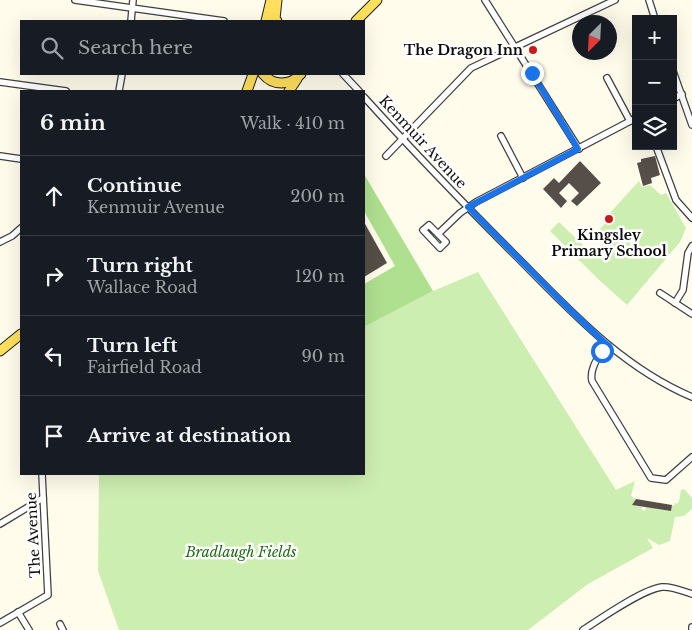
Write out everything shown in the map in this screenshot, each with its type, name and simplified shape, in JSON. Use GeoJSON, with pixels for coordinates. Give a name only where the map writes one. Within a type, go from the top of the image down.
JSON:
{"type":"FeatureCollection","features":[{"type":"Feature","properties":{"kind":"main road"},"geometry":{"type":"LineString","coordinates":[[266,20],[272,0]]}},
{"type":"Feature","properties":{"kind":"main road"},"geometry":{"type":"LineString","coordinates":[[276,20],[278,0]]}},
{"type":"Feature","properties":{"kind":"main road"},"geometry":{"type":"LineString","coordinates":[[357,20],[377,0]]}},
{"type":"Feature","properties":{"kind":"main road"},"geometry":{"type":"LineString","coordinates":[[247,90],[253,75]]}},
{"type":"Feature","properties":{"kind":"main road"},"geometry":{"type":"LineString","coordinates":[[264,75],[278,83],[288,82],[300,75]]}},
{"type":"Feature","properties":{"kind":"main road"},"geometry":{"type":"LineString","coordinates":[[290,90],[300,75]]}},
{"type":"Feature","properties":{"kind":"main road"},"geometry":{"type":"LineString","coordinates":[[0,351],[20,335]]}},
{"type":"Feature","properties":{"kind":"street"},"geometry":{"type":"LineString","coordinates":[[75,0],[217,20]]}},
{"type":"Feature","properties":{"kind":"street"},"geometry":{"type":"LineString","coordinates":[[131,20],[134,0]]}},
{"type":"Feature","properties":{"kind":"street"},"geometry":{"type":"LineString","coordinates":[[485,0],[578,149]]}},
{"type":"Feature","properties":{"kind":"street"},"geometry":{"type":"LineString","coordinates":[[386,156],[471,68],[615,0]]}},
{"type":"Feature","properties":{"kind":"street"},"geometry":{"type":"LineString","coordinates":[[649,0],[654,15]]}},
{"type":"Feature","properties":{"kind":"street"},"geometry":{"type":"LineString","coordinates":[[119,90],[122,75]]}},
{"type":"Feature","properties":{"kind":"street"},"geometry":{"type":"LineString","coordinates":[[344,75],[357,90]]}},
{"type":"Feature","properties":{"kind":"street"},"geometry":{"type":"LineString","coordinates":[[607,78],[632,118]]}},
{"type":"Feature","properties":{"kind":"street"},"geometry":{"type":"LineString","coordinates":[[677,81],[692,125]]}},
{"type":"Feature","properties":{"kind":"street"},"geometry":{"type":"LineString","coordinates":[[0,82],[59,90]]}},
{"type":"Feature","properties":{"kind":"street"},"geometry":{"type":"LineString","coordinates":[[677,97],[682,94]]}},
{"type":"Feature","properties":{"kind":"street","name":"Kenmuir Avenue"},"geometry":{"type":"LineString","coordinates":[[365,98],[468,207],[606,344],[648,374],[692,397]]}},
{"type":"Feature","properties":{"kind":"street"},"geometry":{"type":"LineString","coordinates":[[438,234],[468,207],[632,121]]}},
{"type":"Feature","properties":{"kind":"street"},"geometry":{"type":"LineString","coordinates":[[501,136],[523,178]]}},
{"type":"Feature","properties":{"kind":"street"},"geometry":{"type":"LineString","coordinates":[[657,150],[660,163],[676,200],[692,218]]}},
{"type":"Feature","properties":{"kind":"street"},"geometry":{"type":"LineString","coordinates":[[0,156],[20,159]]}},
{"type":"Feature","properties":{"kind":"street"},"geometry":{"type":"LineString","coordinates":[[0,242],[12,236],[20,229]]}},
{"type":"Feature","properties":{"kind":"street"},"geometry":{"type":"LineString","coordinates":[[675,303],[683,290],[688,253],[692,246]]}},
{"type":"Feature","properties":{"kind":"street"},"geometry":{"type":"LineString","coordinates":[[660,294],[692,314]]}},
{"type":"Feature","properties":{"kind":"street"},"geometry":{"type":"LineString","coordinates":[[606,344],[591,373],[592,381],[651,478],[666,480],[692,457]]}},
{"type":"Feature","properties":{"kind":"street","name":"The Avenue"},"geometry":{"type":"LineString","coordinates":[[18,612],[48,595],[42,475]]}},
{"type":"Feature","properties":{"kind":"street"},"geometry":{"type":"LineString","coordinates":[[0,524],[44,498]]}},
{"type":"Feature","properties":{"kind":"street"},"geometry":{"type":"LineString","coordinates":[[583,630],[656,588],[670,587],[692,594]]}},
{"type":"Feature","properties":{"kind":"street"},"geometry":{"type":"LineString","coordinates":[[0,623],[18,612],[28,630]]}},
{"type":"Feature","properties":{"kind":"green space"},"geometry":{"type":"Polygon","coordinates":[[[365,176],[433,291],[365,326],[365,283],[395,266],[365,213],[365,176]]]}},
{"type":"Feature","properties":{"kind":"green space"},"geometry":{"type":"Polygon","coordinates":[[[639,181],[642,187],[650,185],[661,195],[666,193],[686,228],[680,242],[627,305],[550,231],[559,222],[593,255],[608,239],[599,230],[611,217],[609,214],[639,181]]]}},
{"type":"Feature","properties":{"kind":"green space","name":"Bradlaugh Fields"},"geometry":{"type":"Polygon","coordinates":[[[478,272],[616,490],[635,481],[631,496],[636,499],[632,505],[642,507],[642,510],[645,511],[646,507],[671,511],[672,505],[677,504],[681,490],[684,489],[692,498],[692,509],[684,516],[675,517],[670,541],[659,545],[647,538],[653,548],[588,584],[528,630],[119,630],[98,571],[99,475],[365,475],[365,326],[433,291],[478,272]]]}},
{"type":"Feature","properties":{"kind":"building"},"geometry":{"type":"Polygon","coordinates":[[[655,156],[660,175],[651,178],[652,183],[643,186],[637,163],[641,162],[641,159],[655,156]]]}},
{"type":"Feature","properties":{"kind":"building"},"geometry":{"type":"Polygon","coordinates":[[[580,161],[601,183],[577,206],[571,201],[579,193],[569,183],[559,193],[567,201],[561,208],[543,189],[554,178],[559,183],[580,161]]]}},
{"type":"Feature","properties":{"kind":"building"},"geometry":{"type":"Polygon","coordinates":[[[365,224],[387,263],[365,276],[365,224]]]}},
{"type":"Feature","properties":{"kind":"building"},"geometry":{"type":"Polygon","coordinates":[[[636,499],[672,505],[671,511],[632,505],[636,499]]]}},
{"type":"Feature","properties":{"kind":"place","name":"The Dragon Inn"},"geometry":{"type":"Point","coordinates":[533,50]}},
{"type":"Feature","properties":{"kind":"place","name":"Kingsley Primary School"},"geometry":{"type":"Point","coordinates":[609,219]}},
{"type":"Feature","properties":{"kind":"route"},"geometry":{"type":"LineString","coordinates":[[532,73],[578,149],[468,207],[606,344],[602,351]]}}]}
